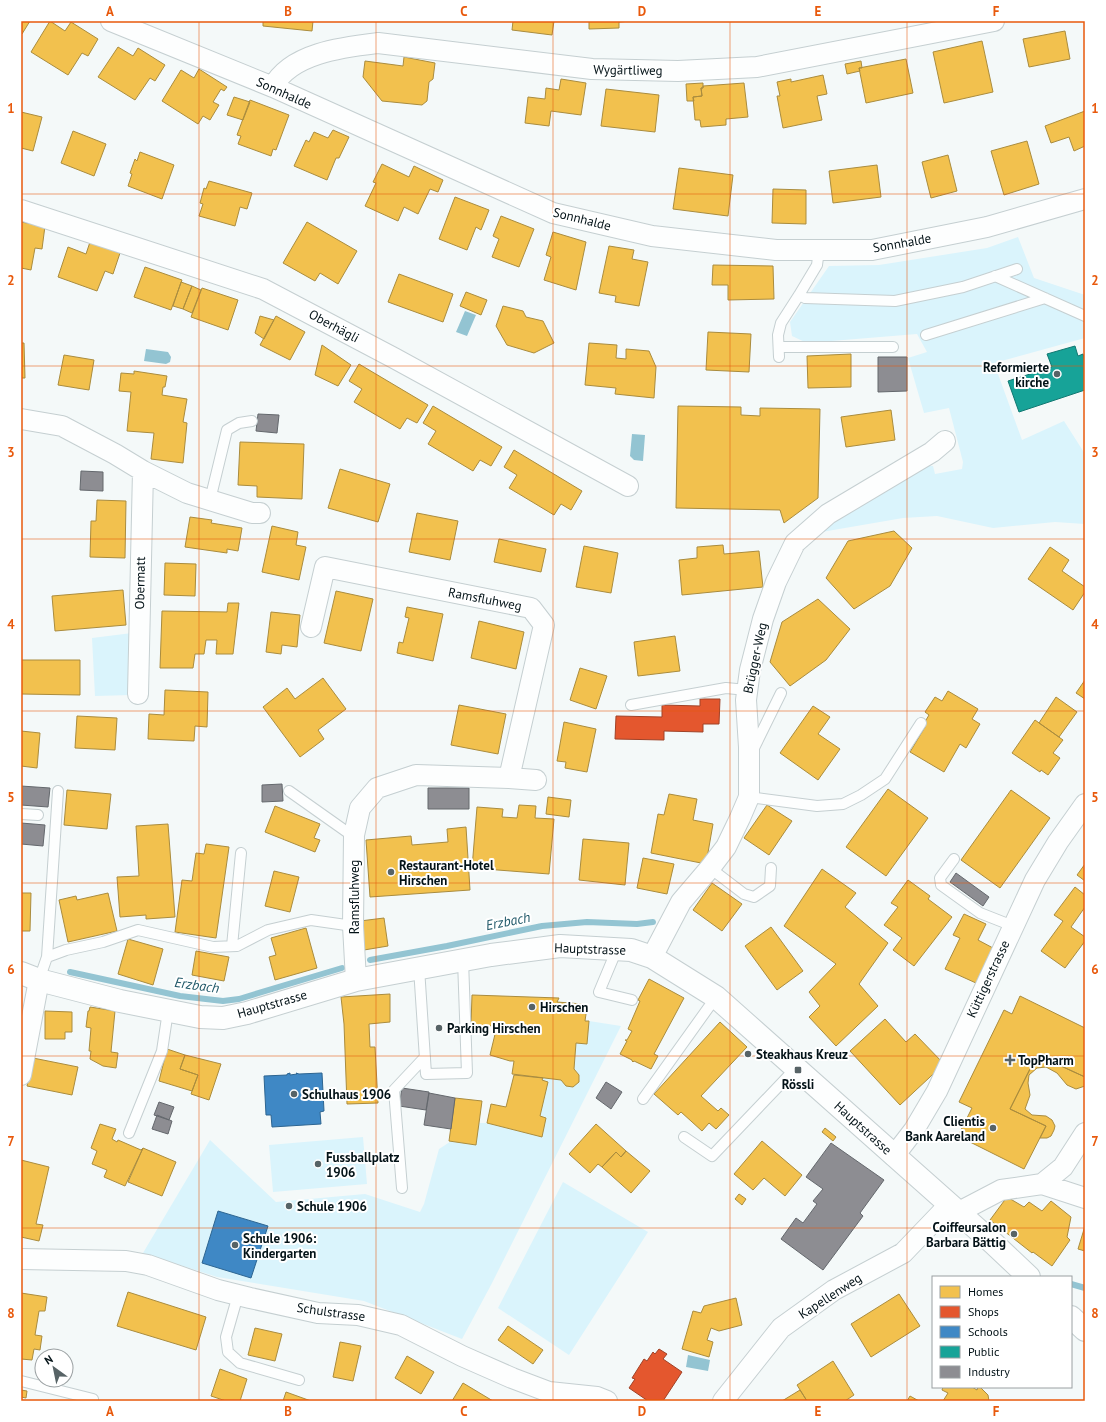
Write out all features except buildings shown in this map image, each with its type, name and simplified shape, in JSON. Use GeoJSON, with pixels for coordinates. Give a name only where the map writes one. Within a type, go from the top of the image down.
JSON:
{"type":"FeatureCollection","features":[{"type":"Feature","properties":{"kind":"main road","name":"Hauptstrasse"},"geometry":{"type":"LineString","coordinates":[[30,976],[120,1001],[200,1017],[223,1018],[247,1013],[356,980],[490,955],[560,946],[631,950],[652,957],[716,997],[993,1243],[1028,1276]]}},
{"type":"Feature","properties":{"kind":"main road"},"geometry":{"type":"LineString","coordinates":[[1072,1318],[1085,1330]]}},
{"type":"Feature","properties":{"kind":"street","name":"Sonnhalde"},"geometry":{"type":"LineString","coordinates":[[111,21],[273,87],[554,213],[652,236],[776,250],[872,250],[987,227],[1085,199]]}},
{"type":"Feature","properties":{"kind":"street","name":"Wygärtliweg"},"geometry":{"type":"LineString","coordinates":[[273,87],[276,81],[291,66],[305,59],[350,46],[378,43],[592,70],[678,71],[757,67],[994,21]]}},
{"type":"Feature","properties":{"kind":"street","name":"Oberhägli"},"geometry":{"type":"LineString","coordinates":[[21,210],[263,289],[394,358],[628,486]]}},
{"type":"Feature","properties":{"kind":"street"},"geometry":{"type":"LineString","coordinates":[[21,419],[62,426],[115,454],[143,472],[187,493],[260,513]]}},
{"type":"Feature","properties":{"kind":"street","name":"Brügger-Weg"},"geometry":{"type":"LineString","coordinates":[[652,957],[681,902],[726,847],[749,796],[749,757],[746,700],[750,670],[776,582],[795,543],[828,514],[932,452],[944,441]]}},
{"type":"Feature","properties":{"kind":"street","name":"Obermatt"},"geometry":{"type":"LineString","coordinates":[[138,694],[143,472]]}},
{"type":"Feature","properties":{"kind":"street","name":"Ramsfluhweg"},"geometry":{"type":"LineString","coordinates":[[311,627],[325,567],[532,608],[544,625],[509,778]]}},
{"type":"Feature","properties":{"kind":"street","name":"Ramsfluhweg"},"geometry":{"type":"LineString","coordinates":[[356,980],[353,926],[354,835],[360,808],[376,788],[416,775],[536,780]]}},
{"type":"Feature","properties":{"kind":"street","name":"Küttigerstrasse"},"geometry":{"type":"LineString","coordinates":[[894,1156],[914,1130],[937,1091],[1035,880],[1050,855],[1085,804]]}},
{"type":"Feature","properties":{"kind":"street"},"geometry":{"type":"LineString","coordinates":[[21,1075],[30,976]]}},
{"type":"Feature","properties":{"kind":"street"},"geometry":{"type":"LineString","coordinates":[[1042,1184],[1063,1167],[1085,1133]]}},
{"type":"Feature","properties":{"kind":"street"},"geometry":{"type":"LineString","coordinates":[[1042,1184],[1085,1198]]}},
{"type":"Feature","properties":{"kind":"street","name":"Kapellenweg"},"geometry":{"type":"LineString","coordinates":[[723,1401],[781,1328],[834,1290],[903,1253],[953,1209],[1001,1190],[1042,1184]]}},
{"type":"Feature","properties":{"kind":"street","name":"Schulstrasse"},"geometry":{"type":"LineString","coordinates":[[21,1258],[126,1261],[148,1265],[218,1290],[318,1314],[358,1315],[401,1325],[462,1356],[512,1378],[549,1392],[597,1397],[606,1401]]}},
{"type":"Feature","properties":{"kind":"lane"},"geometry":{"type":"LineString","coordinates":[[819,250],[816,265],[799,296],[781,323],[778,335],[779,352],[893,347]]}},
{"type":"Feature","properties":{"kind":"lane"},"geometry":{"type":"LineString","coordinates":[[799,296],[805,298],[895,301],[963,287],[1017,269]]}},
{"type":"Feature","properties":{"kind":"lane"},"geometry":{"type":"LineString","coordinates":[[995,276],[1085,316]]}},
{"type":"Feature","properties":{"kind":"lane"},"geometry":{"type":"LineString","coordinates":[[926,335],[1045,298]]}},
{"type":"Feature","properties":{"kind":"lane"},"geometry":{"type":"LineString","coordinates":[[210,500],[227,430],[239,423],[252,421]]}},
{"type":"Feature","properties":{"kind":"lane"},"geometry":{"type":"LineString","coordinates":[[631,705],[726,688],[747,690]]}},
{"type":"Feature","properties":{"kind":"lane"},"geometry":{"type":"LineString","coordinates":[[749,757],[781,693]]}},
{"type":"Feature","properties":{"kind":"lane"},"geometry":{"type":"LineString","coordinates":[[749,796],[817,806],[843,804],[861,795],[885,779],[921,723]]}},
{"type":"Feature","properties":{"kind":"lane"},"geometry":{"type":"LineString","coordinates":[[47,957],[58,791]]}},
{"type":"Feature","properties":{"kind":"lane"},"geometry":{"type":"LineString","coordinates":[[289,791],[347,832],[354,835]]}},
{"type":"Feature","properties":{"kind":"lane"},"geometry":{"type":"LineString","coordinates":[[21,814],[38,815]]}},
{"type":"Feature","properties":{"kind":"lane"},"geometry":{"type":"LineString","coordinates":[[232,946],[241,853]]}},
{"type":"Feature","properties":{"kind":"lane"},"geometry":{"type":"LineString","coordinates":[[954,859],[940,878],[941,885],[980,913],[1013,926]]}},
{"type":"Feature","properties":{"kind":"lane"},"geometry":{"type":"LineString","coordinates":[[710,868],[744,894],[754,897],[770,886],[771,868]]}},
{"type":"Feature","properties":{"kind":"lane"},"geometry":{"type":"LineString","coordinates":[[30,976],[47,957],[66,950],[103,942],[138,930],[213,947],[237,946],[268,930],[311,920],[353,926]]}},
{"type":"Feature","properties":{"kind":"lane"},"geometry":{"type":"LineString","coordinates":[[616,949],[599,992],[632,1000]]}},
{"type":"Feature","properties":{"kind":"lane"},"geometry":{"type":"LineString","coordinates":[[419,968],[426,1074],[467,1073],[463,960]]}},
{"type":"Feature","properties":{"kind":"lane"},"geometry":{"type":"LineString","coordinates":[[643,1099],[716,997]]}},
{"type":"Feature","properties":{"kind":"lane"},"geometry":{"type":"LineString","coordinates":[[129,1133],[162,1051],[168,1011]]}},
{"type":"Feature","properties":{"kind":"lane"},"geometry":{"type":"LineString","coordinates":[[402,1188],[394,1090],[425,1057]]}},
{"type":"Feature","properties":{"kind":"lane"},"geometry":{"type":"LineString","coordinates":[[684,1137],[712,1156],[796,1068]]}},
{"type":"Feature","properties":{"kind":"lane"},"geometry":{"type":"LineString","coordinates":[[238,1295],[226,1337],[228,1352],[240,1363],[299,1380]]}},
{"type":"Feature","properties":{"kind":"lane"},"geometry":{"type":"LineString","coordinates":[[21,1381],[93,1399]]}},
{"type":"Feature","properties":{"kind":"shaded area"},"geometry":{"type":"Polygon","coordinates":[[[1018,237],[1034,278],[1085,295],[1085,338],[994,363],[1022,440],[1064,421],[1085,454],[1085,524],[1055,522],[993,528],[937,516],[903,518],[816,533],[926,466],[933,466],[935,474],[962,469],[963,462],[949,408],[924,413],[908,358],[927,352],[917,334],[807,343],[792,336],[790,322],[829,266],[879,265],[987,248],[1018,237]]]}},
{"type":"Feature","properties":{"kind":"shaded area"},"geometry":{"type":"Polygon","coordinates":[[[132,633],[132,695],[95,696],[92,638],[132,633]]]}},
{"type":"Feature","properties":{"kind":"shaded area"},"geometry":{"type":"Polygon","coordinates":[[[589,1021],[621,1026],[491,1285],[462,1339],[364,1301],[217,1277],[143,1253],[210,1140],[276,1202],[365,1194],[420,1212],[424,1204],[439,1149],[479,1123],[487,1123],[541,1136],[546,1118],[540,1116],[548,1082],[542,1080],[543,1078],[561,1080],[573,1086],[579,1082],[579,1075],[574,1069],[576,1043],[587,1044],[589,1021]]]}},
{"type":"Feature","properties":{"kind":"shaded area","name":"Fussballplatz 1906"},"geometry":{"type":"Polygon","coordinates":[[[363,1137],[367,1184],[273,1192],[269,1145],[363,1137]]]}},
{"type":"Feature","properties":{"kind":"shaded area"},"geometry":{"type":"Polygon","coordinates":[[[563,1182],[648,1232],[569,1355],[498,1308],[563,1182]]]}},
{"type":"Feature","properties":{"kind":"water"},"geometry":{"type":"Polygon","coordinates":[[[465,311],[476,315],[467,336],[456,332],[465,311]]]}},
{"type":"Feature","properties":{"kind":"water"},"geometry":{"type":"Polygon","coordinates":[[[146,349],[168,352],[171,357],[170,362],[166,364],[144,361],[146,349]]]}},
{"type":"Feature","properties":{"kind":"water"},"geometry":{"type":"Polygon","coordinates":[[[632,434],[645,435],[643,461],[634,460],[630,456],[632,434]]]}},
{"type":"Feature","properties":{"kind":"water"},"geometry":{"type":"Polygon","coordinates":[[[688,1355],[710,1360],[708,1371],[686,1367],[688,1355]]]}},
{"type":"Feature","properties":{"kind":"waterway","name":"Erzbach"},"geometry":{"type":"LineString","coordinates":[[370,960],[542,926],[587,922],[637,924],[653,922]]}},
{"type":"Feature","properties":{"kind":"waterway","name":"Erzbach"},"geometry":{"type":"LineString","coordinates":[[70,972],[180,996],[223,1001],[239,999],[342,968]]}},
{"type":"Feature","properties":{"kind":"waterway","name":"Erzbach"},"geometry":{"type":"LineString","coordinates":[[1072,1284],[1085,1288]]}},
{"type":"Feature","properties":{"kind":"place","name":"Reformierte kirche"},"geometry":{"type":"Point","coordinates":[1057,374]}},
{"type":"Feature","properties":{"kind":"place","name":"Restaurant-Hotel Hirschen"},"geometry":{"type":"Point","coordinates":[391,872]}},
{"type":"Feature","properties":{"kind":"place","name":"Hirschen"},"geometry":{"type":"Point","coordinates":[532,1007]}},
{"type":"Feature","properties":{"kind":"place","name":"Parking Hirschen"},"geometry":{"type":"Point","coordinates":[439,1028]}},
{"type":"Feature","properties":{"kind":"place","name":"Steakhaus Kreuz"},"geometry":{"type":"Point","coordinates":[748,1054]}},
{"type":"Feature","properties":{"kind":"place","name":"TopPharm"},"geometry":{"type":"Point","coordinates":[1010,1060]}},
{"type":"Feature","properties":{"kind":"place","name":"Rössli"},"geometry":{"type":"Point","coordinates":[798,1070]}},
{"type":"Feature","properties":{"kind":"place","name":"Schulhaus 1906"},"geometry":{"type":"Point","coordinates":[294,1094]}},
{"type":"Feature","properties":{"kind":"place","name":"Clientis Bank Aareland"},"geometry":{"type":"Point","coordinates":[993,1128]}},
{"type":"Feature","properties":{"kind":"place","name":"Fussballplatz 1906"},"geometry":{"type":"Point","coordinates":[318,1164]}},
{"type":"Feature","properties":{"kind":"place","name":"Schule 1906"},"geometry":{"type":"Point","coordinates":[289,1206]}},
{"type":"Feature","properties":{"kind":"place","name":"Coiffeursalon Barbara Bättig"},"geometry":{"type":"Point","coordinates":[1014,1234]}},
{"type":"Feature","properties":{"kind":"place","name":"Schule 1906: Kindergarten"},"geometry":{"type":"Point","coordinates":[235,1245]}}]}
